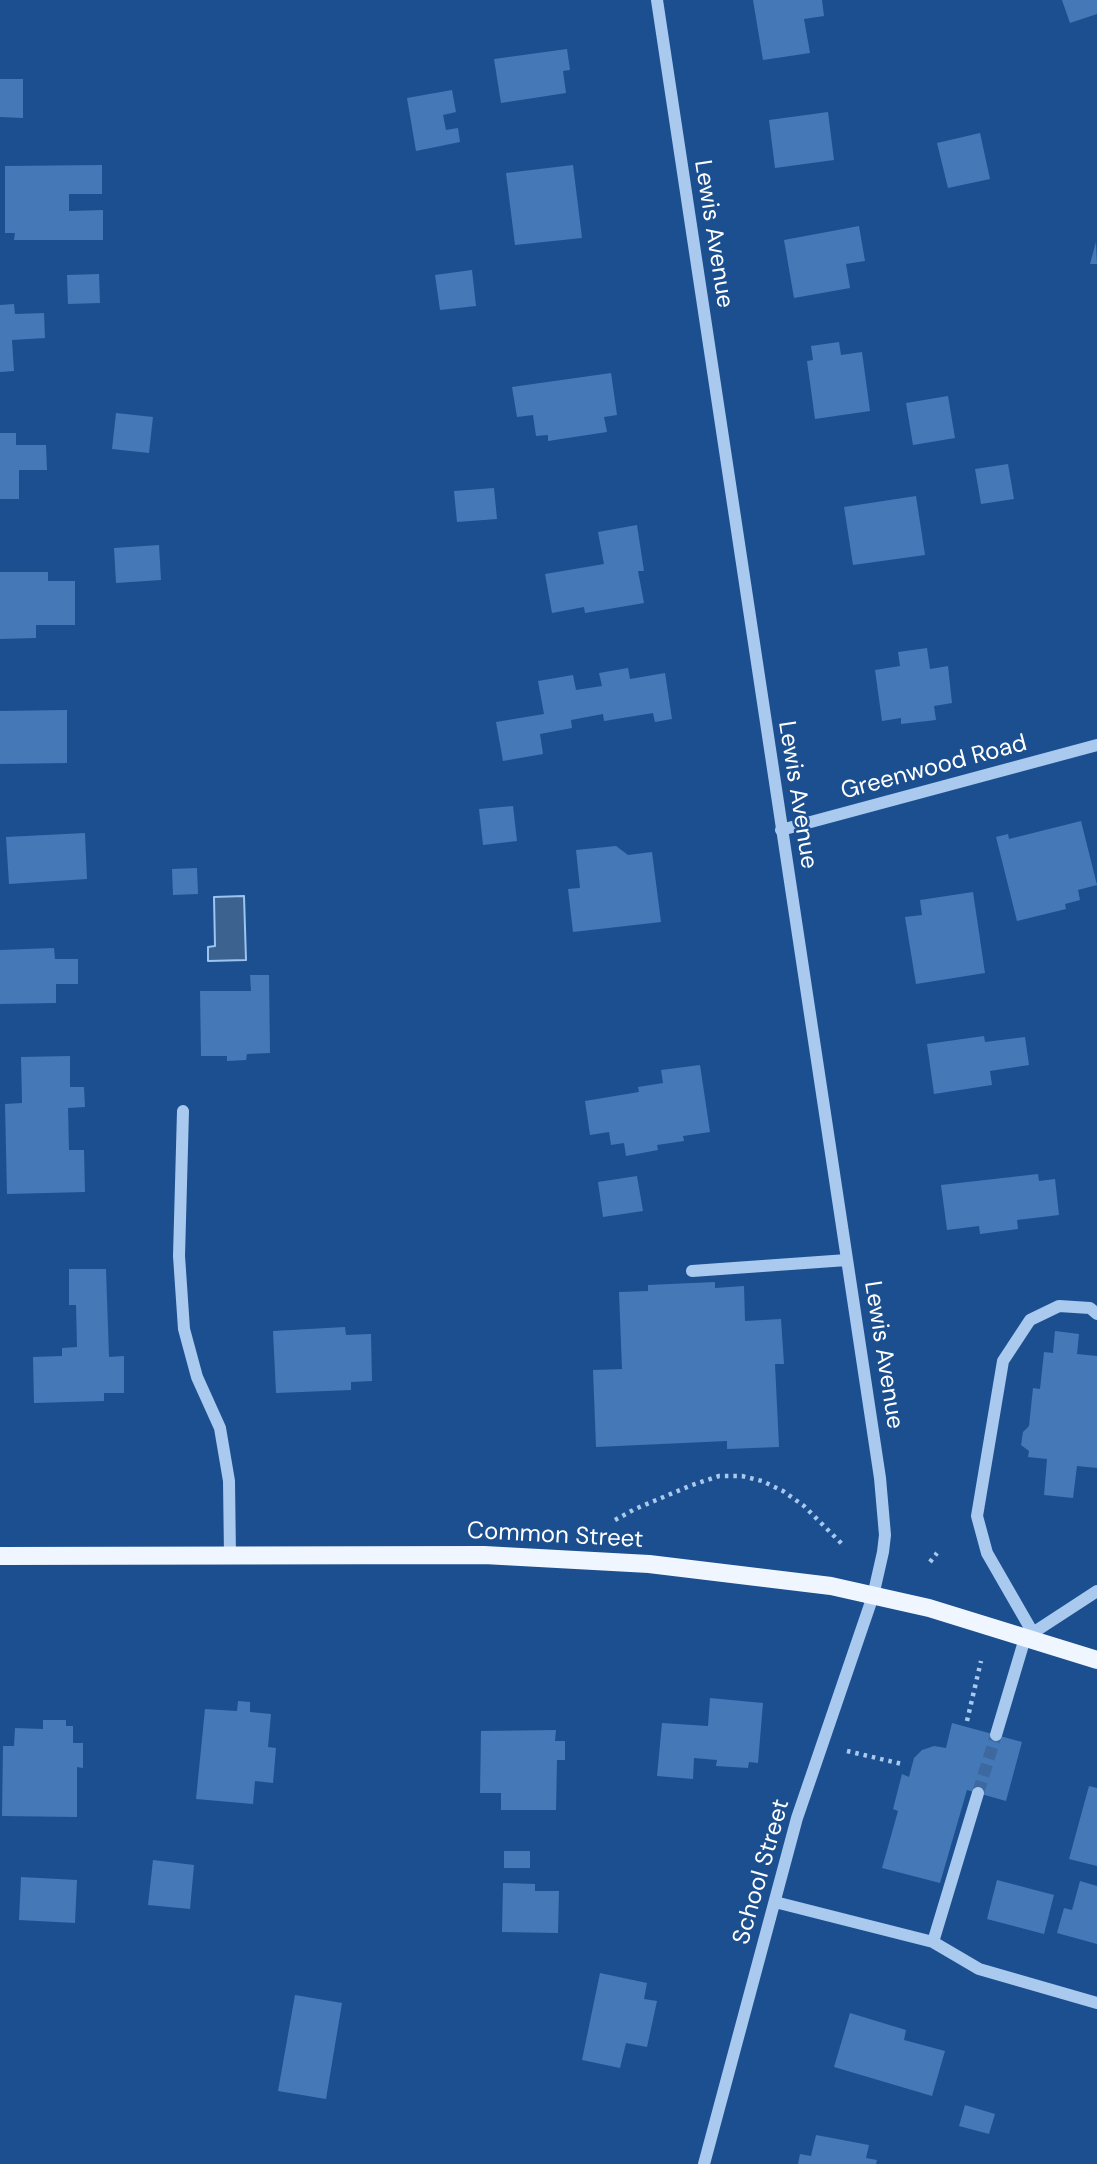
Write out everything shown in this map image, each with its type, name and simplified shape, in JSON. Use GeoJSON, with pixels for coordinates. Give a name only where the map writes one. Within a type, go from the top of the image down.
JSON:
{"type":"FeatureCollection","features":[{"type":"Feature","properties":{"kind":"main road","name":"Common Street"},"geometry":{"type":"LineString","coordinates":[[0,1556],[484,1555],[649,1564],[831,1586],[929,1608],[1029,1635],[1097,1660]]}},
{"type":"Feature","properties":{"kind":"street","name":"Lewis Avenue"},"geometry":{"type":"LineString","coordinates":[[657,0],[880,1478],[885,1535],[873,1596]]}},
{"type":"Feature","properties":{"kind":"street","name":"Greenwood Road"},"geometry":{"type":"LineString","coordinates":[[781,830],[1097,746]]}},
{"type":"Feature","properties":{"kind":"street"},"geometry":{"type":"LineString","coordinates":[[183,1111],[179,1256],[184,1329],[197,1377],[220,1429],[229,1481],[230,1556]]}},
{"type":"Feature","properties":{"kind":"street"},"geometry":{"type":"LineString","coordinates":[[692,1271],[847,1260]]}},
{"type":"Feature","properties":{"kind":"street"},"geometry":{"type":"LineString","coordinates":[[1029,1635],[987,1553],[977,1516],[1003,1361],[1030,1320],[1059,1306],[1090,1308],[1097,1314]]}},
{"type":"Feature","properties":{"kind":"street"},"geometry":{"type":"LineString","coordinates":[[996,1735],[1029,1635],[1097,1591]]}},
{"type":"Feature","properties":{"kind":"street","name":"School Street"},"geometry":{"type":"LineString","coordinates":[[704,2164],[797,1818],[873,1596]]}},
{"type":"Feature","properties":{"kind":"street"},"geometry":{"type":"LineString","coordinates":[[933,1942],[978,1793]]}},
{"type":"Feature","properties":{"kind":"street"},"geometry":{"type":"LineString","coordinates":[[775,1902],[933,1942],[979,1969],[1097,2003]]}},
{"type":"Feature","properties":{"kind":"path"},"geometry":{"type":"LineString","coordinates":[[615,1520],[701,1482],[719,1476],[742,1476],[762,1481],[783,1491],[804,1506],[842,1544]]}},
{"type":"Feature","properties":{"kind":"path"},"geometry":{"type":"LineString","coordinates":[[930,1562],[937,1553]]}},
{"type":"Feature","properties":{"kind":"path"},"geometry":{"type":"LineString","coordinates":[[967,1721],[981,1661]]}},
{"type":"Feature","properties":{"kind":"path"},"geometry":{"type":"LineString","coordinates":[[847,1751],[902,1764]]}},
{"type":"Feature","properties":{"kind":"water"},"geometry":{"type":"Polygon","coordinates":[[[244,896],[246,960],[208,961],[208,947],[215,946],[214,897],[244,896]]]}},
{"type":"Feature","properties":{"kind":"building"},"geometry":{"type":"Polygon","coordinates":[[[753,0],[822,0],[824,16],[804,19],[810,53],[763,60],[753,0]]]}},
{"type":"Feature","properties":{"kind":"building"},"geometry":{"type":"Polygon","coordinates":[[[1062,0],[1097,0],[1097,14],[1070,23],[1062,0]]]}},
{"type":"Feature","properties":{"kind":"building"},"geometry":{"type":"Polygon","coordinates":[[[567,49],[570,70],[563,71],[566,93],[501,103],[494,59],[567,49]]]}},
{"type":"Feature","properties":{"kind":"building"},"geometry":{"type":"Polygon","coordinates":[[[0,79],[23,79],[23,118],[0,117],[0,79]]]}},
{"type":"Feature","properties":{"kind":"building"},"geometry":{"type":"Polygon","coordinates":[[[452,90],[456,112],[443,115],[446,130],[458,128],[460,142],[416,151],[407,98],[452,90]]]}},
{"type":"Feature","properties":{"kind":"building"},"geometry":{"type":"Polygon","coordinates":[[[828,112],[834,160],[775,168],[769,120],[828,112]]]}},
{"type":"Feature","properties":{"kind":"building"},"geometry":{"type":"Polygon","coordinates":[[[980,133],[990,179],[948,188],[937,143],[980,133]]]}},
{"type":"Feature","properties":{"kind":"building"},"geometry":{"type":"Polygon","coordinates":[[[102,165],[102,194],[69,194],[69,211],[103,210],[103,240],[14,240],[15,233],[5,233],[5,166],[102,165]]]}},
{"type":"Feature","properties":{"kind":"building"},"geometry":{"type":"Polygon","coordinates":[[[573,165],[582,238],[515,245],[506,173],[573,165]]]}},
{"type":"Feature","properties":{"kind":"building"},"geometry":{"type":"Polygon","coordinates":[[[859,226],[865,261],[846,264],[850,288],[794,298],[784,240],[859,226]]]}},
{"type":"Feature","properties":{"kind":"building"},"geometry":{"type":"Polygon","coordinates":[[[1096,242],[1097,264],[1090,264],[1096,242]]]}},
{"type":"Feature","properties":{"kind":"building"},"geometry":{"type":"Polygon","coordinates":[[[472,270],[476,306],[440,310],[435,275],[472,270]]]}},
{"type":"Feature","properties":{"kind":"building"},"geometry":{"type":"Polygon","coordinates":[[[99,274],[100,303],[68,304],[67,275],[99,274]]]}},
{"type":"Feature","properties":{"kind":"building"},"geometry":{"type":"Polygon","coordinates":[[[14,304],[15,314],[44,313],[45,338],[12,340],[14,371],[0,372],[0,305],[14,304]]]}},
{"type":"Feature","properties":{"kind":"building"},"geometry":{"type":"Polygon","coordinates":[[[839,342],[841,355],[862,352],[870,411],[815,419],[807,361],[813,360],[811,346],[839,342]]]}},
{"type":"Feature","properties":{"kind":"building"},"geometry":{"type":"Polygon","coordinates":[[[611,373],[617,415],[604,417],[607,432],[548,441],[548,435],[536,436],[533,415],[517,417],[512,387],[611,373]]]}},
{"type":"Feature","properties":{"kind":"building"},"geometry":{"type":"Polygon","coordinates":[[[948,396],[955,438],[913,445],[906,403],[948,396]]]}},
{"type":"Feature","properties":{"kind":"building"},"geometry":{"type":"Polygon","coordinates":[[[116,413],[153,417],[149,453],[112,449],[116,413]]]}},
{"type":"Feature","properties":{"kind":"building"},"geometry":{"type":"Polygon","coordinates":[[[0,433],[16,433],[16,445],[46,445],[47,470],[19,470],[19,499],[0,499],[0,433]]]}},
{"type":"Feature","properties":{"kind":"building"},"geometry":{"type":"Polygon","coordinates":[[[1008,464],[1014,499],[981,504],[975,469],[1008,464]]]}},
{"type":"Feature","properties":{"kind":"building"},"geometry":{"type":"Polygon","coordinates":[[[494,488],[497,519],[457,522],[454,491],[494,488]]]}},
{"type":"Feature","properties":{"kind":"building"},"geometry":{"type":"Polygon","coordinates":[[[916,496],[925,555],[853,565],[844,507],[916,496]]]}},
{"type":"Feature","properties":{"kind":"building"},"geometry":{"type":"Polygon","coordinates":[[[637,525],[644,571],[638,571],[644,603],[585,613],[584,607],[552,613],[545,574],[604,564],[598,532],[637,525]]]}},
{"type":"Feature","properties":{"kind":"building"},"geometry":{"type":"Polygon","coordinates":[[[159,545],[161,580],[116,583],[114,548],[159,545]]]}},
{"type":"Feature","properties":{"kind":"building"},"geometry":{"type":"Polygon","coordinates":[[[0,572],[48,572],[48,581],[75,581],[75,625],[36,625],[36,638],[0,639],[0,572]]]}},
{"type":"Feature","properties":{"kind":"building"},"geometry":{"type":"Polygon","coordinates":[[[927,648],[930,669],[948,666],[952,703],[934,706],[936,720],[901,724],[901,718],[882,721],[875,670],[900,666],[898,652],[927,648]]]}},
{"type":"Feature","properties":{"kind":"building"},"geometry":{"type":"Polygon","coordinates":[[[628,668],[630,679],[665,673],[672,719],[655,722],[653,713],[604,721],[603,714],[571,720],[572,728],[540,734],[543,754],[503,761],[496,722],[544,714],[538,681],[573,675],[576,690],[602,686],[599,673],[628,668]]]}},
{"type":"Feature","properties":{"kind":"building"},"geometry":{"type":"Polygon","coordinates":[[[67,710],[67,763],[0,764],[0,711],[67,710]]]}},
{"type":"Feature","properties":{"kind":"building"},"geometry":{"type":"Polygon","coordinates":[[[513,806],[517,841],[483,845],[479,809],[513,806]]]}},
{"type":"Feature","properties":{"kind":"building"},"geometry":{"type":"Polygon","coordinates":[[[1081,821],[1097,885],[1078,890],[1080,900],[1065,904],[1066,909],[1017,921],[996,837],[1008,834],[1009,839],[1081,821]]]}},
{"type":"Feature","properties":{"kind":"building"},"geometry":{"type":"Polygon","coordinates":[[[85,833],[87,879],[9,884],[6,837],[85,833]]]}},
{"type":"Feature","properties":{"kind":"building"},"geometry":{"type":"Polygon","coordinates":[[[616,846],[628,855],[652,852],[661,922],[573,932],[568,889],[580,888],[576,850],[616,846]]]}},
{"type":"Feature","properties":{"kind":"building"},"geometry":{"type":"Polygon","coordinates":[[[197,868],[198,894],[173,895],[172,869],[197,868]]]}},
{"type":"Feature","properties":{"kind":"building"},"geometry":{"type":"Polygon","coordinates":[[[973,892],[985,973],[916,984],[905,917],[922,915],[920,900],[973,892]]]}},
{"type":"Feature","properties":{"kind":"building"},"geometry":{"type":"Polygon","coordinates":[[[54,948],[55,959],[78,959],[78,984],[56,984],[56,1003],[0,1004],[0,950],[54,948]]]}},
{"type":"Feature","properties":{"kind":"building"},"geometry":{"type":"Polygon","coordinates":[[[250,975],[269,975],[270,1053],[247,1054],[246,1060],[227,1061],[227,1056],[201,1056],[200,991],[251,991],[250,975]]]}},
{"type":"Feature","properties":{"kind":"building"},"geometry":{"type":"Polygon","coordinates":[[[984,1036],[985,1042],[1025,1037],[1029,1065],[990,1071],[992,1085],[934,1094],[927,1044],[984,1036]]]}},
{"type":"Feature","properties":{"kind":"building"},"geometry":{"type":"Polygon","coordinates":[[[70,1056],[70,1087],[84,1087],[85,1107],[68,1108],[69,1150],[84,1150],[85,1192],[7,1194],[5,1104],[22,1103],[21,1057],[70,1056]]]}},
{"type":"Feature","properties":{"kind":"building"},"geometry":{"type":"Polygon","coordinates":[[[700,1065],[710,1132],[683,1136],[684,1141],[657,1145],[658,1150],[626,1156],[624,1143],[611,1145],[609,1132],[590,1135],[585,1101],[639,1092],[638,1087],[663,1083],[661,1070],[700,1065]]]}},
{"type":"Feature","properties":{"kind":"building"},"geometry":{"type":"Polygon","coordinates":[[[1038,1174],[1039,1181],[1055,1179],[1059,1215],[1017,1220],[1018,1229],[980,1234],[979,1226],[947,1230],[941,1185],[1038,1174]]]}},
{"type":"Feature","properties":{"kind":"building"},"geometry":{"type":"Polygon","coordinates":[[[637,1176],[643,1211],[603,1217],[598,1182],[637,1176]]]}},
{"type":"Feature","properties":{"kind":"building"},"geometry":{"type":"Polygon","coordinates":[[[69,1269],[106,1269],[109,1357],[124,1356],[124,1393],[104,1393],[104,1401],[34,1403],[33,1357],[62,1356],[62,1348],[77,1347],[76,1305],[69,1305],[69,1269]]]}},
{"type":"Feature","properties":{"kind":"building"},"geometry":{"type":"Polygon","coordinates":[[[715,1282],[715,1288],[744,1286],[745,1321],[781,1319],[784,1364],[775,1364],[779,1447],[727,1449],[727,1441],[596,1447],[593,1370],[622,1369],[619,1292],[648,1291],[648,1285],[715,1282]]]}},
{"type":"Feature","properties":{"kind":"building"},"geometry":{"type":"Polygon","coordinates":[[[345,1327],[346,1335],[371,1334],[372,1381],[351,1382],[351,1390],[276,1393],[273,1331],[345,1327]]]}},
{"type":"Feature","properties":{"kind":"building"},"geometry":{"type":"Polygon","coordinates":[[[1055,1331],[1079,1334],[1077,1354],[1097,1356],[1097,1468],[1077,1466],[1073,1498],[1044,1495],[1047,1459],[1028,1457],[1029,1451],[1021,1445],[1023,1432],[1029,1426],[1033,1388],[1040,1389],[1044,1352],[1053,1353],[1055,1331]]]}},
{"type":"Feature","properties":{"kind":"building"},"geometry":{"type":"Polygon","coordinates":[[[710,1698],[763,1703],[758,1763],[749,1762],[748,1768],[716,1766],[717,1760],[694,1758],[693,1779],[657,1776],[662,1723],[708,1726],[710,1698]]]}},
{"type":"Feature","properties":{"kind":"building"},"geometry":{"type":"Polygon","coordinates":[[[238,1701],[250,1702],[250,1712],[271,1714],[268,1747],[276,1748],[273,1783],[255,1781],[253,1804],[196,1799],[205,1709],[237,1711],[238,1701]]]}},
{"type":"Feature","properties":{"kind":"building"},"geometry":{"type":"Polygon","coordinates":[[[43,1720],[66,1720],[66,1726],[73,1726],[73,1743],[83,1743],[83,1768],[77,1767],[77,1817],[2,1816],[3,1746],[14,1746],[15,1728],[43,1729],[43,1720]]]}},
{"type":"Feature","properties":{"kind":"building"},"geometry":{"type":"Polygon","coordinates":[[[952,1723],[1022,1742],[1006,1801],[967,1790],[940,1883],[882,1868],[898,1811],[893,1809],[902,1774],[909,1777],[914,1758],[922,1750],[934,1746],[946,1748],[952,1723]]]}},
{"type":"Feature","properties":{"kind":"building"},"geometry":{"type":"Polygon","coordinates":[[[556,1730],[555,1741],[565,1741],[565,1760],[557,1760],[556,1810],[501,1810],[501,1793],[480,1793],[481,1731],[556,1730]]]}},
{"type":"Feature","properties":{"kind":"building"},"geometry":{"type":"Polygon","coordinates":[[[1089,1786],[1097,1788],[1097,1866],[1069,1859],[1089,1786]]]}},
{"type":"Feature","properties":{"kind":"building"},"geometry":{"type":"Polygon","coordinates":[[[504,1851],[530,1851],[530,1868],[504,1868],[504,1851]]]}},
{"type":"Feature","properties":{"kind":"building"},"geometry":{"type":"Polygon","coordinates":[[[153,1860],[194,1865],[190,1909],[148,1905],[153,1860]]]}},
{"type":"Feature","properties":{"kind":"building"},"geometry":{"type":"Polygon","coordinates":[[[21,1877],[77,1880],[75,1923],[19,1920],[21,1877]]]}},
{"type":"Feature","properties":{"kind":"building"},"geometry":{"type":"Polygon","coordinates":[[[997,1880],[1054,1895],[1044,1934],[987,1919],[997,1880]]]}},
{"type":"Feature","properties":{"kind":"building"},"geometry":{"type":"Polygon","coordinates":[[[1080,1881],[1097,1886],[1097,1944],[1057,1933],[1064,1908],[1072,1910],[1080,1881]]]}},
{"type":"Feature","properties":{"kind":"building"},"geometry":{"type":"Polygon","coordinates":[[[503,1883],[535,1884],[535,1891],[559,1891],[558,1933],[502,1932],[503,1883]]]}},
{"type":"Feature","properties":{"kind":"building"},"geometry":{"type":"Polygon","coordinates":[[[600,1973],[647,1983],[644,1999],[657,2001],[647,2047],[626,2043],[620,2068],[582,2060],[600,1973]]]}},
{"type":"Feature","properties":{"kind":"building"},"geometry":{"type":"Polygon","coordinates":[[[295,1995],[342,2003],[326,2099],[278,2091],[295,1995]]]}},
{"type":"Feature","properties":{"kind":"building"},"geometry":{"type":"Polygon","coordinates":[[[850,2013],[906,2030],[904,2040],[945,2051],[932,2096],[834,2067],[850,2013]]]}},
{"type":"Feature","properties":{"kind":"building"},"geometry":{"type":"Polygon","coordinates":[[[965,2105],[995,2114],[989,2134],[959,2126],[965,2105]]]}},
{"type":"Feature","properties":{"kind":"building"},"geometry":{"type":"Polygon","coordinates":[[[816,2135],[869,2145],[866,2158],[877,2160],[876,2164],[798,2164],[800,2154],[811,2156],[816,2135]]]}},
{"type":"Feature","properties":{"kind":"tunnel"},"geometry":{"type":"LineString","coordinates":[[978,1793],[996,1735]]}}]}
